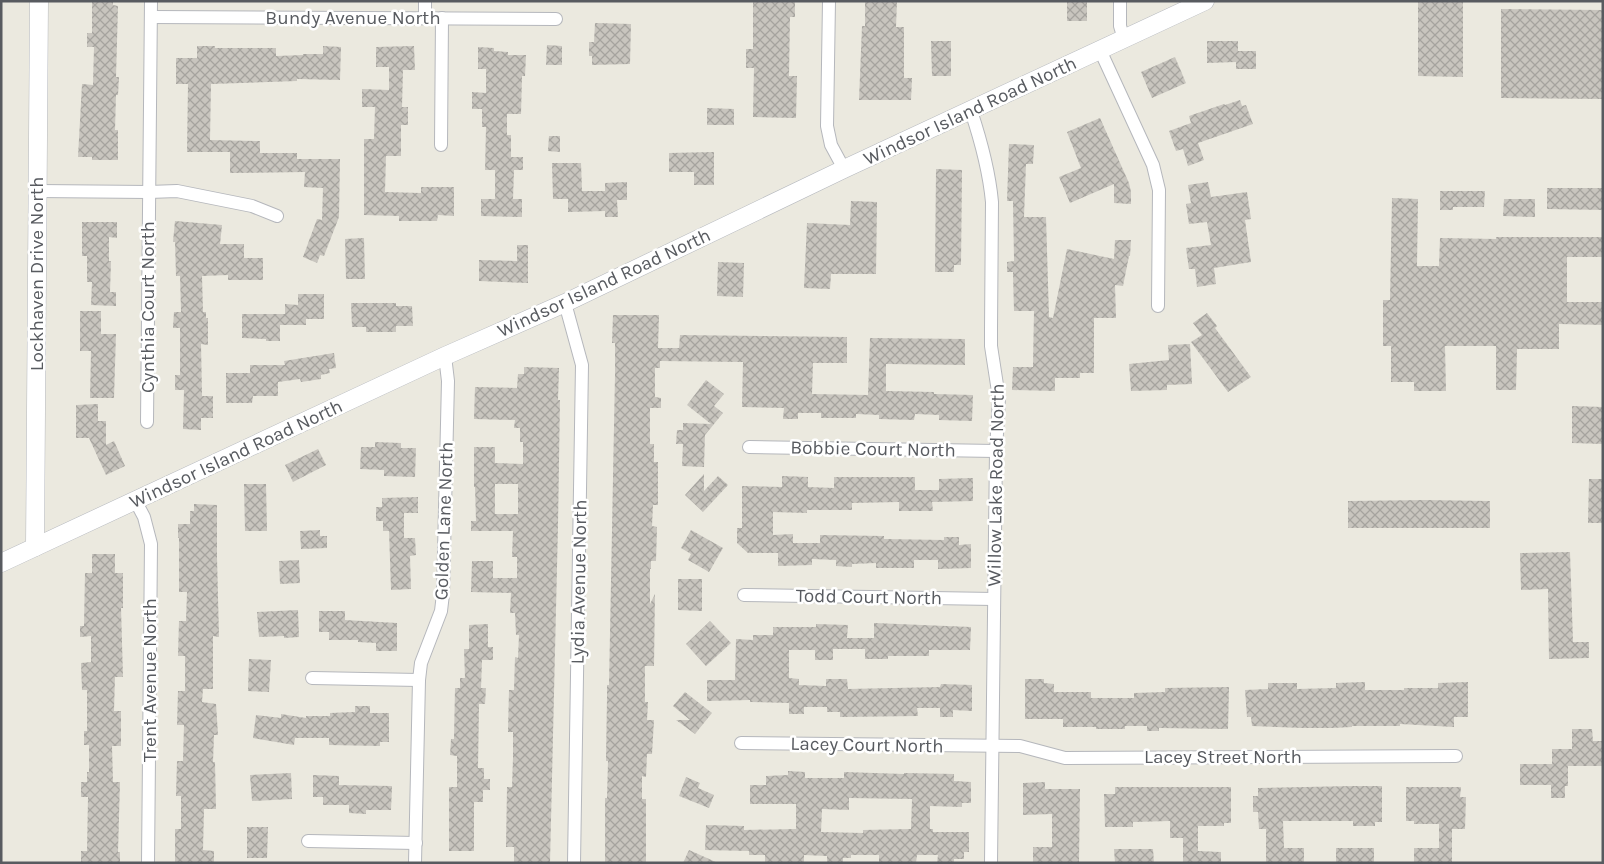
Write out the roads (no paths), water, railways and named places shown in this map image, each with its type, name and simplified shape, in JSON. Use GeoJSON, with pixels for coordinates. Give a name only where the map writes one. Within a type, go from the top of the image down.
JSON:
{"type":"FeatureCollection","features":[{"type":"Feature","properties":{"kind":"street","name":"Lockhaven Drive North"},"geometry":{"type":"LineString","coordinates":[[35,547],[39,1]]}},
{"type":"Feature","properties":{"kind":"street","name":"Cynthia Court North"},"geometry":{"type":"LineString","coordinates":[[147,422],[151,1]]}},
{"type":"Feature","properties":{"kind":"street"},"geometry":{"type":"LineString","coordinates":[[425,1],[425,18]]}},
{"type":"Feature","properties":{"kind":"street"},"geometry":{"type":"LineString","coordinates":[[829,1],[827,126],[832,145],[844,168]]}},
{"type":"Feature","properties":{"kind":"street"},"geometry":{"type":"LineString","coordinates":[[1120,1],[1120,26],[1124,39]]}},
{"type":"Feature","properties":{"kind":"street","name":"Windsor Island Road North"},"geometry":{"type":"LineString","coordinates":[[1,563],[445,356],[566,303],[844,168],[971,111],[1205,1]]}},
{"type":"Feature","properties":{"kind":"street","name":"Bundy Avenue North"},"geometry":{"type":"LineString","coordinates":[[150,17],[556,19]]}},
{"type":"Feature","properties":{"kind":"street"},"geometry":{"type":"LineString","coordinates":[[441,144],[442,18]]}},
{"type":"Feature","properties":{"kind":"street"},"geometry":{"type":"LineString","coordinates":[[1100,50],[1157,177],[1159,190],[1158,306]]}},
{"type":"Feature","properties":{"kind":"street","name":"Willow Lake Road North"},"geometry":{"type":"LineString","coordinates":[[971,111],[988,170],[992,202],[991,338],[999,398],[996,451],[991,863]]}},
{"type":"Feature","properties":{"kind":"street"},"geometry":{"type":"LineString","coordinates":[[38,191],[177,191],[252,206],[277,216]]}},
{"type":"Feature","properties":{"kind":"street","name":"Lydia Avenue North"},"geometry":{"type":"LineString","coordinates":[[566,303],[582,365],[574,863]]}},
{"type":"Feature","properties":{"kind":"street","name":"Golden Lane North"},"geometry":{"type":"LineString","coordinates":[[415,863],[419,680],[421,663],[441,611],[443,594],[448,381],[445,356]]}},
{"type":"Feature","properties":{"kind":"street","name":"Bobbie Court North"},"geometry":{"type":"LineString","coordinates":[[749,447],[996,451]]}},
{"type":"Feature","properties":{"kind":"street","name":"Trent Avenue North"},"geometry":{"type":"LineString","coordinates":[[135,500],[144,517],[151,544],[148,863]]}},
{"type":"Feature","properties":{"kind":"street","name":"Todd Court North"},"geometry":{"type":"LineString","coordinates":[[744,595],[994,599]]}},
{"type":"Feature","properties":{"kind":"street"},"geometry":{"type":"LineString","coordinates":[[312,678],[419,680]]}},
{"type":"Feature","properties":{"kind":"street","name":"Lacey Court North"},"geometry":{"type":"LineString","coordinates":[[742,743],[993,746]]}},
{"type":"Feature","properties":{"kind":"street","name":"Lacey Street North"},"geometry":{"type":"LineString","coordinates":[[993,746],[1020,746],[1065,758],[1456,756]]}},
{"type":"Feature","properties":{"kind":"street"},"geometry":{"type":"LineString","coordinates":[[308,841],[416,843]]}}]}
